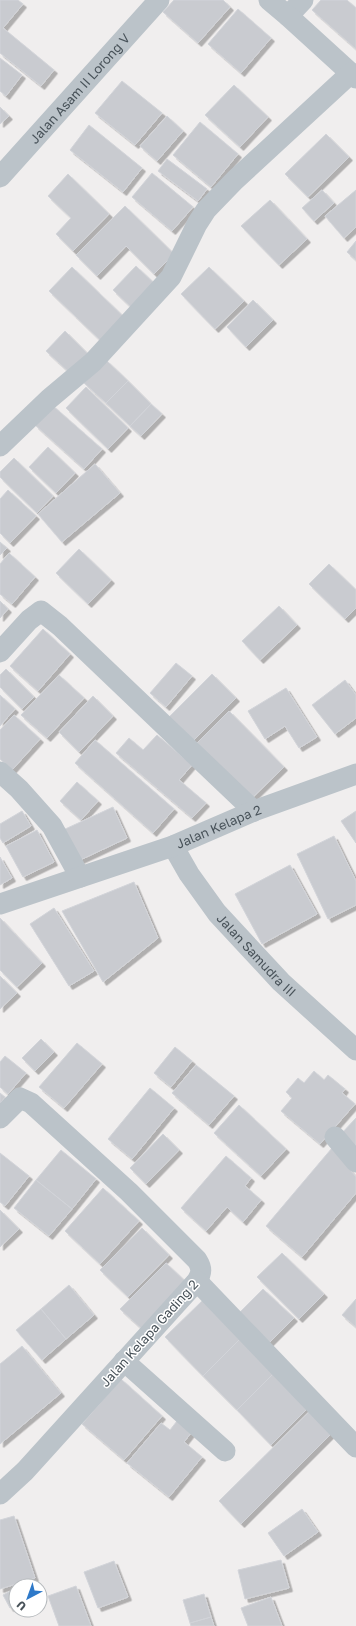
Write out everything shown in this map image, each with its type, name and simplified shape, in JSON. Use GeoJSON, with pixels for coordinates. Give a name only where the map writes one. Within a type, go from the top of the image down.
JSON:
{"type":"FeatureCollection","features":[{"type":"Feature","properties":{"kind":"street","name":"Jalan Asam II Lorong V"},"geometry":{"type":"LineString","coordinates":[[0,178],[159,0]]}},
{"type":"Feature","properties":{"kind":"street"},"geometry":{"type":"LineString","coordinates":[[0,446],[49,399],[93,362],[171,277],[197,224],[206,210],[235,180],[353,76],[269,0]]}},
{"type":"Feature","properties":{"kind":"street"},"geometry":{"type":"LineString","coordinates":[[288,16],[303,0]]}},
{"type":"Feature","properties":{"kind":"street"},"geometry":{"type":"LineString","coordinates":[[0,652],[29,620],[41,611],[60,626],[254,811]]}},
{"type":"Feature","properties":{"kind":"street"},"geometry":{"type":"LineString","coordinates":[[0,772],[19,789],[52,826],[80,877]]}},
{"type":"Feature","properties":{"kind":"street","name":"Jalan Kelapa 2"},"geometry":{"type":"LineString","coordinates":[[0,904],[173,846],[254,811],[356,774]]}},
{"type":"Feature","properties":{"kind":"street","name":"Jalan Samudra III"},"geometry":{"type":"LineString","coordinates":[[173,846],[189,874],[217,913],[281,982],[356,1050]]}},
{"type":"Feature","properties":{"kind":"street","name":"Jalan Kelapa Gading 2"},"geometry":{"type":"LineString","coordinates":[[0,1118],[20,1098],[31,1103],[129,1192],[197,1260],[201,1268],[201,1274],[197,1280],[25,1471],[0,1494]]}},
{"type":"Feature","properties":{"kind":"street"},"geometry":{"type":"LineString","coordinates":[[335,1137],[356,1162]]}},
{"type":"Feature","properties":{"kind":"street"},"geometry":{"type":"LineString","coordinates":[[197,1280],[356,1447]]}},
{"type":"Feature","properties":{"kind":"street"},"geometry":{"type":"LineString","coordinates":[[124,1361],[224,1451]]}},
{"type":"Feature","properties":{"kind":"building"},"geometry":{"type":"Polygon","coordinates":[[[0,0],[18,0],[23,4],[3,28],[54,70],[41,86],[0,53],[0,0]]]}},
{"type":"Feature","properties":{"kind":"building"},"geometry":{"type":"Polygon","coordinates":[[[174,0],[223,0],[230,7],[198,43],[163,12],[174,0]]]}},
{"type":"Feature","properties":{"kind":"building"},"geometry":{"type":"Polygon","coordinates":[[[321,0],[347,0],[356,8],[356,49],[312,10],[321,0]]]}},
{"type":"Feature","properties":{"kind":"building"},"geometry":{"type":"Polygon","coordinates":[[[238,9],[271,38],[241,73],[208,44],[238,9]]]}},
{"type":"Feature","properties":{"kind":"building"},"geometry":{"type":"Polygon","coordinates":[[[0,58],[22,75],[6,96],[0,91],[0,58]]]}},
{"type":"Feature","properties":{"kind":"building"},"geometry":{"type":"Polygon","coordinates":[[[122,81],[162,113],[135,145],[95,113],[122,81]]]}},
{"type":"Feature","properties":{"kind":"building"},"geometry":{"type":"Polygon","coordinates":[[[234,85],[268,117],[240,147],[205,115],[234,85]]]}},
{"type":"Feature","properties":{"kind":"building"},"geometry":{"type":"Polygon","coordinates":[[[0,107],[9,116],[0,124],[0,107]]]}},
{"type":"Feature","properties":{"kind":"building"},"geometry":{"type":"Polygon","coordinates":[[[167,116],[183,131],[157,161],[140,146],[167,116]]]}},
{"type":"Feature","properties":{"kind":"building"},"geometry":{"type":"Polygon","coordinates":[[[200,122],[238,154],[211,187],[173,155],[200,122]]]}},
{"type":"Feature","properties":{"kind":"building"},"geometry":{"type":"Polygon","coordinates":[[[89,125],[142,168],[123,192],[70,150],[89,125]]]}},
{"type":"Feature","properties":{"kind":"building"},"geometry":{"type":"Polygon","coordinates":[[[326,134],[349,157],[308,197],[285,174],[326,134]]]}},
{"type":"Feature","properties":{"kind":"building"},"geometry":{"type":"Polygon","coordinates":[[[167,159],[207,189],[198,201],[158,171],[167,159]]]}},
{"type":"Feature","properties":{"kind":"building"},"geometry":{"type":"Polygon","coordinates":[[[152,173],[193,207],[172,231],[132,197],[152,173]]]}},
{"type":"Feature","properties":{"kind":"building"},"geometry":{"type":"Polygon","coordinates":[[[68,174],[109,214],[73,251],[56,234],[71,218],[48,196],[68,174]]]}},
{"type":"Feature","properties":{"kind":"building"},"geometry":{"type":"Polygon","coordinates":[[[322,190],[334,203],[314,221],[302,208],[322,190]]]}},
{"type":"Feature","properties":{"kind":"building"},"geometry":{"type":"Polygon","coordinates":[[[356,190],[356,227],[344,238],[325,216],[356,190]]]}},
{"type":"Feature","properties":{"kind":"building"},"geometry":{"type":"Polygon","coordinates":[[[270,200],[307,239],[279,265],[241,226],[270,200]]]}},
{"type":"Feature","properties":{"kind":"building"},"geometry":{"type":"Polygon","coordinates":[[[125,206],[174,254],[154,274],[126,246],[97,276],[76,255],[125,206]]]}},
{"type":"Feature","properties":{"kind":"building"},"geometry":{"type":"Polygon","coordinates":[[[356,241],[356,260],[347,252],[356,241]]]}},
{"type":"Feature","properties":{"kind":"building"},"geometry":{"type":"Polygon","coordinates":[[[136,266],[157,286],[135,311],[113,290],[136,266]]]}},
{"type":"Feature","properties":{"kind":"building"},"geometry":{"type":"Polygon","coordinates":[[[72,267],[127,320],[104,344],[49,291],[72,267]]]}},
{"type":"Feature","properties":{"kind":"building"},"geometry":{"type":"Polygon","coordinates":[[[209,267],[244,301],[215,329],[181,294],[209,267]]]}},
{"type":"Feature","properties":{"kind":"building"},"geometry":{"type":"Polygon","coordinates":[[[253,300],[273,320],[246,347],[227,327],[253,300]]]}},
{"type":"Feature","properties":{"kind":"building"},"geometry":{"type":"Polygon","coordinates":[[[65,331],[89,355],[71,374],[46,351],[65,331]]]}},
{"type":"Feature","properties":{"kind":"building"},"geometry":{"type":"Polygon","coordinates":[[[106,360],[128,381],[106,403],[84,383],[106,360]]]}},
{"type":"Feature","properties":{"kind":"building"},"geometry":{"type":"Polygon","coordinates":[[[128,381],[151,404],[130,426],[106,403],[128,381]]]}},
{"type":"Feature","properties":{"kind":"building"},"geometry":{"type":"Polygon","coordinates":[[[86,387],[128,428],[108,449],[66,408],[86,387]]]}},
{"type":"Feature","properties":{"kind":"building"},"geometry":{"type":"Polygon","coordinates":[[[151,404],[162,414],[141,436],[130,426],[151,404]]]}},
{"type":"Feature","properties":{"kind":"building"},"geometry":{"type":"Polygon","coordinates":[[[52,405],[102,449],[84,469],[35,425],[52,405]]]}},
{"type":"Feature","properties":{"kind":"building"},"geometry":{"type":"Polygon","coordinates":[[[48,447],[75,473],[56,493],[29,467],[48,447]]]}},
{"type":"Feature","properties":{"kind":"building"},"geometry":{"type":"Polygon","coordinates":[[[14,458],[53,496],[37,513],[0,477],[0,472],[14,458]]]}},
{"type":"Feature","properties":{"kind":"building"},"geometry":{"type":"Polygon","coordinates":[[[95,464],[120,493],[62,542],[38,514],[95,464]]]}},
{"type":"Feature","properties":{"kind":"building"},"geometry":{"type":"Polygon","coordinates":[[[8,490],[36,516],[10,543],[0,533],[0,499],[8,490]]]}},
{"type":"Feature","properties":{"kind":"building"},"geometry":{"type":"Polygon","coordinates":[[[0,542],[7,548],[0,555],[0,542]]]}},
{"type":"Feature","properties":{"kind":"building"},"geometry":{"type":"Polygon","coordinates":[[[79,549],[111,580],[88,604],[56,573],[79,549]]]}},
{"type":"Feature","properties":{"kind":"building"},"geometry":{"type":"Polygon","coordinates":[[[9,553],[35,577],[12,604],[0,594],[0,564],[9,553]]]}},
{"type":"Feature","properties":{"kind":"building"},"geometry":{"type":"Polygon","coordinates":[[[329,564],[356,590],[356,608],[345,619],[309,584],[329,564]]]}},
{"type":"Feature","properties":{"kind":"building"},"geometry":{"type":"Polygon","coordinates":[[[0,601],[8,609],[0,618],[0,601]]]}},
{"type":"Feature","properties":{"kind":"building"},"geometry":{"type":"Polygon","coordinates":[[[279,606],[297,625],[260,660],[242,641],[279,606]]]}},
{"type":"Feature","properties":{"kind":"building"},"geometry":{"type":"Polygon","coordinates":[[[43,629],[70,654],[38,691],[10,666],[43,629]]]}},
{"type":"Feature","properties":{"kind":"building"},"geometry":{"type":"Polygon","coordinates":[[[176,663],[192,676],[166,707],[150,693],[176,663]]]}},
{"type":"Feature","properties":{"kind":"building"},"geometry":{"type":"Polygon","coordinates":[[[6,669],[34,697],[22,709],[0,687],[0,675],[6,669]]]}},
{"type":"Feature","properties":{"kind":"building"},"geometry":{"type":"Polygon","coordinates":[[[212,674],[236,698],[193,741],[169,717],[212,674]]]}},
{"type":"Feature","properties":{"kind":"building"},"geometry":{"type":"Polygon","coordinates":[[[59,675],[84,698],[47,738],[21,715],[59,675]]]}},
{"type":"Feature","properties":{"kind":"building"},"geometry":{"type":"Polygon","coordinates":[[[345,680],[356,695],[356,718],[335,734],[312,705],[345,680]]]}},
{"type":"Feature","properties":{"kind":"building"},"geometry":{"type":"Polygon","coordinates":[[[286,688],[317,737],[299,748],[285,726],[265,739],[248,711],[286,688]]]}},
{"type":"Feature","properties":{"kind":"building"},"geometry":{"type":"Polygon","coordinates":[[[0,695],[15,709],[0,726],[0,695]]]}},
{"type":"Feature","properties":{"kind":"building"},"geometry":{"type":"Polygon","coordinates":[[[93,696],[113,716],[79,752],[59,732],[93,696]]]}},
{"type":"Feature","properties":{"kind":"building"},"geometry":{"type":"Polygon","coordinates":[[[229,711],[284,767],[251,799],[196,744],[229,711]]]}},
{"type":"Feature","properties":{"kind":"building"},"geometry":{"type":"Polygon","coordinates":[[[14,715],[40,739],[12,770],[0,759],[0,730],[14,715]]]}},
{"type":"Feature","properties":{"kind":"building"},"geometry":{"type":"Polygon","coordinates":[[[157,735],[192,765],[179,780],[206,803],[192,818],[116,753],[129,738],[143,750],[157,735]]]}},
{"type":"Feature","properties":{"kind":"building"},"geometry":{"type":"Polygon","coordinates":[[[95,740],[174,809],[153,833],[75,763],[95,740]]]}},
{"type":"Feature","properties":{"kind":"building"},"geometry":{"type":"Polygon","coordinates":[[[77,782],[98,801],[81,820],[60,801],[77,782]]]}},
{"type":"Feature","properties":{"kind":"building"},"geometry":{"type":"Polygon","coordinates":[[[113,807],[127,838],[78,861],[63,830],[113,807]]]}},
{"type":"Feature","properties":{"kind":"building"},"geometry":{"type":"Polygon","coordinates":[[[22,811],[31,826],[3,843],[0,838],[0,824],[22,811]]]}},
{"type":"Feature","properties":{"kind":"building"},"geometry":{"type":"Polygon","coordinates":[[[356,811],[356,843],[341,821],[356,811]]]}},
{"type":"Feature","properties":{"kind":"building"},"geometry":{"type":"Polygon","coordinates":[[[37,830],[54,862],[23,877],[6,846],[37,830]]]}},
{"type":"Feature","properties":{"kind":"building"},"geometry":{"type":"Polygon","coordinates":[[[334,836],[356,881],[356,905],[328,919],[297,854],[334,836]]]}},
{"type":"Feature","properties":{"kind":"building"},"geometry":{"type":"Polygon","coordinates":[[[0,857],[12,878],[0,885],[0,857]]]}},
{"type":"Feature","properties":{"kind":"building"},"geometry":{"type":"Polygon","coordinates":[[[290,865],[317,914],[262,944],[235,894],[290,865]]]}},
{"type":"Feature","properties":{"kind":"building"},"geometry":{"type":"Polygon","coordinates":[[[134,882],[158,938],[103,982],[62,911],[134,882]]]}},
{"type":"Feature","properties":{"kind":"building"},"geometry":{"type":"Polygon","coordinates":[[[54,908],[94,971],[69,986],[30,924],[54,908]]]}},
{"type":"Feature","properties":{"kind":"building"},"geometry":{"type":"Polygon","coordinates":[[[0,918],[42,963],[17,987],[0,970],[0,918]]]}},
{"type":"Feature","properties":{"kind":"building"},"geometry":{"type":"Polygon","coordinates":[[[0,976],[17,993],[0,1009],[0,976]]]}},
{"type":"Feature","properties":{"kind":"building"},"geometry":{"type":"Polygon","coordinates":[[[41,1039],[54,1052],[35,1071],[22,1058],[41,1039]]]}},
{"type":"Feature","properties":{"kind":"building"},"geometry":{"type":"Polygon","coordinates":[[[77,1043],[102,1064],[64,1108],[39,1087],[77,1043]]]}},
{"type":"Feature","properties":{"kind":"building"},"geometry":{"type":"Polygon","coordinates":[[[175,1047],[192,1061],[171,1087],[154,1073],[175,1047]]]}},
{"type":"Feature","properties":{"kind":"building"},"geometry":{"type":"Polygon","coordinates":[[[5,1056],[26,1073],[8,1094],[0,1087],[0,1062],[5,1056]]]}},
{"type":"Feature","properties":{"kind":"building"},"geometry":{"type":"Polygon","coordinates":[[[196,1065],[234,1096],[209,1125],[172,1093],[196,1065]]]}},
{"type":"Feature","properties":{"kind":"building"},"geometry":{"type":"Polygon","coordinates":[[[314,1071],[324,1080],[328,1075],[345,1089],[342,1093],[355,1104],[320,1144],[281,1111],[292,1098],[286,1092],[298,1078],[304,1083],[314,1071]]]}},
{"type":"Feature","properties":{"kind":"building"},"geometry":{"type":"Polygon","coordinates":[[[150,1088],[174,1108],[132,1159],[108,1139],[150,1088]]]}},
{"type":"Feature","properties":{"kind":"building"},"geometry":{"type":"Polygon","coordinates":[[[0,1093],[5,1097],[0,1104],[0,1093]]]}},
{"type":"Feature","properties":{"kind":"building"},"geometry":{"type":"Polygon","coordinates":[[[239,1105],[286,1149],[261,1176],[214,1133],[239,1105]]]}},
{"type":"Feature","properties":{"kind":"building"},"geometry":{"type":"Polygon","coordinates":[[[356,1118],[356,1150],[340,1135],[356,1118]]]}},
{"type":"Feature","properties":{"kind":"building"},"geometry":{"type":"Polygon","coordinates":[[[163,1134],[179,1150],[146,1184],[130,1168],[163,1134]]]}},
{"type":"Feature","properties":{"kind":"building"},"geometry":{"type":"Polygon","coordinates":[[[332,1148],[356,1177],[356,1193],[302,1257],[266,1226],[332,1148]]]}},
{"type":"Feature","properties":{"kind":"building"},"geometry":{"type":"Polygon","coordinates":[[[61,1150],[96,1179],[72,1209],[36,1180],[61,1150]]]}},
{"type":"Feature","properties":{"kind":"building"},"geometry":{"type":"Polygon","coordinates":[[[0,1153],[29,1176],[5,1206],[0,1202],[0,1153]]]}},
{"type":"Feature","properties":{"kind":"building"},"geometry":{"type":"Polygon","coordinates":[[[226,1156],[251,1178],[245,1186],[261,1200],[243,1222],[227,1207],[206,1231],[181,1208],[226,1156]]]}},
{"type":"Feature","properties":{"kind":"building"},"geometry":{"type":"Polygon","coordinates":[[[36,1180],[72,1209],[49,1236],[14,1208],[36,1180]]]}},
{"type":"Feature","properties":{"kind":"building"},"geometry":{"type":"Polygon","coordinates":[[[103,1188],[139,1221],[100,1264],[65,1231],[103,1188]]]}},
{"type":"Feature","properties":{"kind":"building"},"geometry":{"type":"Polygon","coordinates":[[[0,1210],[19,1229],[0,1247],[0,1210]]]}},
{"type":"Feature","properties":{"kind":"building"},"geometry":{"type":"Polygon","coordinates":[[[142,1228],[169,1255],[128,1297],[100,1270],[142,1228]]]}},
{"type":"Feature","properties":{"kind":"building"},"geometry":{"type":"Polygon","coordinates":[[[282,1253],[324,1294],[299,1319],[257,1277],[282,1253]]]}},
{"type":"Feature","properties":{"kind":"building"},"geometry":{"type":"Polygon","coordinates":[[[166,1263],[188,1284],[143,1330],[120,1309],[166,1263]]]}},
{"type":"Feature","properties":{"kind":"building"},"geometry":{"type":"Polygon","coordinates":[[[69,1285],[94,1315],[66,1339],[41,1309],[69,1285]]]}},
{"type":"Feature","properties":{"kind":"building"},"geometry":{"type":"Polygon","coordinates":[[[263,1289],[294,1318],[268,1344],[239,1313],[263,1289]]]}},
{"type":"Feature","properties":{"kind":"building"},"geometry":{"type":"Polygon","coordinates":[[[204,1299],[242,1337],[203,1376],[165,1337],[204,1299]]]}},
{"type":"Feature","properties":{"kind":"building"},"geometry":{"type":"Polygon","coordinates":[[[356,1299],[356,1327],[342,1315],[356,1299]]]}},
{"type":"Feature","properties":{"kind":"building"},"geometry":{"type":"Polygon","coordinates":[[[41,1309],[66,1339],[42,1360],[16,1330],[41,1309]]]}},
{"type":"Feature","properties":{"kind":"building"},"geometry":{"type":"Polygon","coordinates":[[[242,1337],[276,1371],[237,1410],[203,1376],[242,1337]]]}},
{"type":"Feature","properties":{"kind":"building"},"geometry":{"type":"Polygon","coordinates":[[[22,1346],[61,1393],[0,1444],[0,1364],[22,1346]]]}},
{"type":"Feature","properties":{"kind":"building"},"geometry":{"type":"Polygon","coordinates":[[[276,1371],[310,1406],[271,1445],[237,1410],[276,1371]]]}},
{"type":"Feature","properties":{"kind":"building"},"geometry":{"type":"Polygon","coordinates":[[[121,1379],[162,1416],[124,1460],[82,1424],[121,1379]]]}},
{"type":"Feature","properties":{"kind":"building"},"geometry":{"type":"Polygon","coordinates":[[[312,1409],[334,1431],[241,1524],[219,1501],[312,1409]]]}},
{"type":"Feature","properties":{"kind":"building"},"geometry":{"type":"Polygon","coordinates":[[[177,1421],[191,1433],[184,1442],[202,1457],[169,1497],[127,1463],[161,1423],[170,1430],[177,1421]]]}},
{"type":"Feature","properties":{"kind":"building"},"geometry":{"type":"Polygon","coordinates":[[[302,1509],[318,1532],[284,1556],[268,1533],[302,1509]]]}},
{"type":"Feature","properties":{"kind":"building"},"geometry":{"type":"Polygon","coordinates":[[[14,1516],[35,1578],[8,1578],[8,1586],[0,1589],[0,1520],[14,1516]]]}},
{"type":"Feature","properties":{"kind":"building"},"geometry":{"type":"Polygon","coordinates":[[[281,1560],[289,1588],[245,1599],[238,1570],[281,1560]]]}},
{"type":"Feature","properties":{"kind":"building"},"geometry":{"type":"Polygon","coordinates":[[[114,1561],[128,1597],[98,1608],[84,1572],[114,1561]]]}},
{"type":"Feature","properties":{"kind":"building"},"geometry":{"type":"Polygon","coordinates":[[[76,1586],[91,1626],[59,1626],[48,1596],[76,1586]]]}},
{"type":"Feature","properties":{"kind":"building"},"geometry":{"type":"Polygon","coordinates":[[[8,1592],[8,1604],[3,1595],[8,1592]]]}},
{"type":"Feature","properties":{"kind":"building"},"geometry":{"type":"Polygon","coordinates":[[[204,1594],[211,1617],[190,1623],[183,1600],[204,1594]]]}},
{"type":"Feature","properties":{"kind":"building"},"geometry":{"type":"Polygon","coordinates":[[[271,1597],[282,1626],[248,1626],[241,1608],[271,1597]]]}},
{"type":"Feature","properties":{"kind":"building"},"geometry":{"type":"Polygon","coordinates":[[[211,1617],[214,1626],[191,1626],[190,1623],[211,1617]]]}}]}
